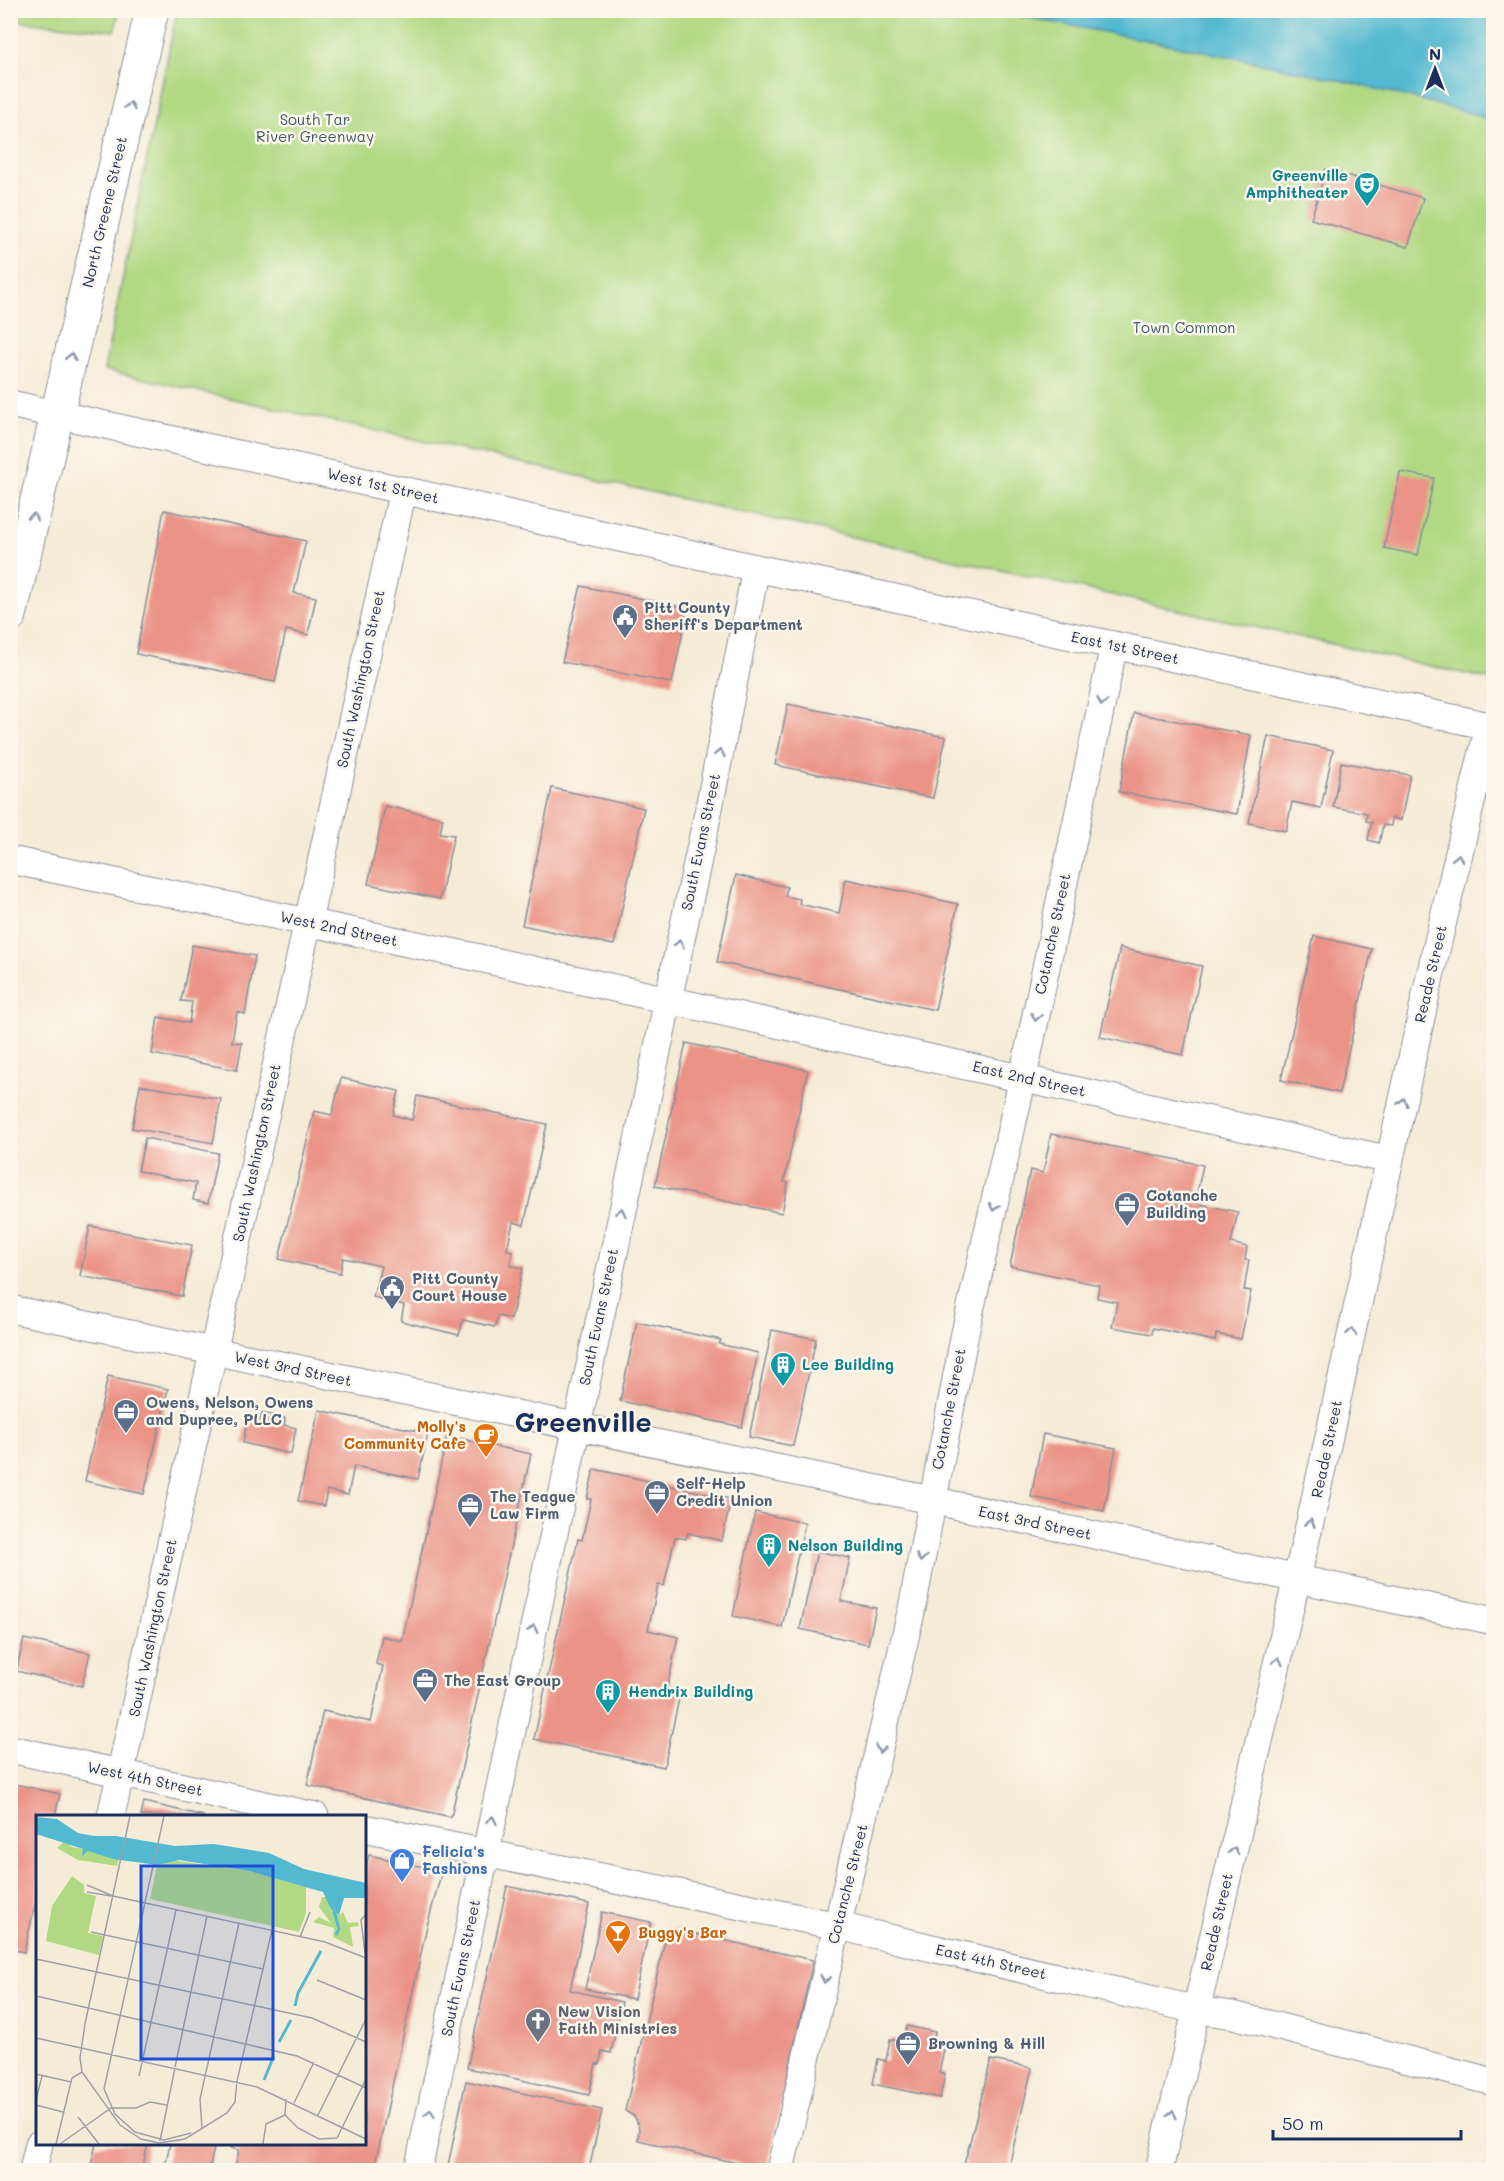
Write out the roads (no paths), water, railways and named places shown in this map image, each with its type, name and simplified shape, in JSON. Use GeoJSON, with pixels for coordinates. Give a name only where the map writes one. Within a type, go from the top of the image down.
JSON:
{"type":"FeatureCollection","features":[{"type":"Feature","properties":{"kind":"main road","name":"North Greene Street"},"geometry":{"type":"LineString","coordinates":[[10,615],[151,14]]}},
{"type":"Feature","properties":{"kind":"street","name":"West 1st Street"},"geometry":{"type":"LineString","coordinates":[[10,404],[756,568]]}},
{"type":"Feature","properties":{"kind":"street","name":"South Washington Street"},"geometry":{"type":"LineString","coordinates":[[111,1815],[403,490]]}},
{"type":"Feature","properties":{"kind":"street","name":"East 1st Street"},"geometry":{"type":"LineString","coordinates":[[756,568],[1491,727]]}},
{"type":"Feature","properties":{"kind":"street","name":"South Evans Street"},"geometry":{"type":"LineString","coordinates":[[417,2170],[667,1001],[756,568]]}},
{"type":"Feature","properties":{"kind":"street","name":"Cotanche Street"},"geometry":{"type":"LineString","coordinates":[[780,2170],[912,1608],[931,1500],[968,1319],[1023,1077],[1114,645]]}},
{"type":"Feature","properties":{"kind":"street","name":"Reade Street"},"geometry":{"type":"LineString","coordinates":[[1159,2170],[1297,1580],[1390,1160],[1491,727]]}},
{"type":"Feature","properties":{"kind":"street","name":"West 2nd Street"},"geometry":{"type":"LineString","coordinates":[[10,860],[308,922],[667,1001]]}},
{"type":"Feature","properties":{"kind":"street","name":"East 2nd Street"},"geometry":{"type":"LineString","coordinates":[[667,1001],[1023,1077],[1390,1160]]}},
{"type":"Feature","properties":{"kind":"street","name":"West 3rd Street"},"geometry":{"type":"LineString","coordinates":[[10,1309],[576,1428]]}},
{"type":"Feature","properties":{"kind":"street","name":"East 3rd Street"},"geometry":{"type":"LineString","coordinates":[[576,1428],[931,1500],[1494,1621]]}},
{"type":"Feature","properties":{"kind":"street","name":"West 4th Street"},"geometry":{"type":"LineString","coordinates":[[10,1749],[310,1815]]}},
{"type":"Feature","properties":{"kind":"street"},"geometry":{"type":"LineString","coordinates":[[366,1828],[485,1854]]}},
{"type":"Feature","properties":{"kind":"street","name":"East 4th Street"},"geometry":{"type":"LineString","coordinates":[[485,1854],[838,1926],[1197,2010],[1233,2015],[1494,2082]]}},
{"type":"Feature","properties":{"kind":"street"},"geometry":{"type":"LineString","coordinates":[[33,2170],[39,2145]]}},
{"type":"Feature","properties":{"kind":"water"},"geometry":{"type":"Polygon","coordinates":[[[993,11],[1493,11],[1493,120],[1307,73],[993,11]]]}},
{"type":"Feature","properties":{"kind":"place","name":"Greenville Amphitheater"},"geometry":{"type":"Point","coordinates":[1367,208]}},
{"type":"Feature","properties":{"kind":"place","name":"Pitt County Sheriff's Department"},"geometry":{"type":"Point","coordinates":[625,640]}},
{"type":"Feature","properties":{"kind":"place","name":"Cotanche Building"},"geometry":{"type":"Point","coordinates":[1127,1228]}},
{"type":"Feature","properties":{"kind":"place","name":"Pitt County Court House"},"geometry":{"type":"Point","coordinates":[392,1311]}},
{"type":"Feature","properties":{"kind":"place","name":"Lee Building"},"geometry":{"type":"Point","coordinates":[783,1388]}},
{"type":"Feature","properties":{"kind":"place","name":"Owens, Nelson, Owens and Dupree, PLLC"},"geometry":{"type":"Point","coordinates":[126,1435]}},
{"type":"Feature","properties":{"kind":"place","name":"Molly's Community Cafe"},"geometry":{"type":"Point","coordinates":[486,1459]}},
{"type":"Feature","properties":{"kind":"place","name":"Self-Help Credit Union"},"geometry":{"type":"Point","coordinates":[657,1516]}},
{"type":"Feature","properties":{"kind":"place","name":"The Teague Law Firm"},"geometry":{"type":"Point","coordinates":[470,1529]}},
{"type":"Feature","properties":{"kind":"place","name":"Nelson Building"},"geometry":{"type":"Point","coordinates":[769,1569]}},
{"type":"Feature","properties":{"kind":"place","name":"The East Group"},"geometry":{"type":"Point","coordinates":[425,1704]}},
{"type":"Feature","properties":{"kind":"place","name":"Hendrix Building"},"geometry":{"type":"Point","coordinates":[608,1715]}},
{"type":"Feature","properties":{"kind":"place","name":"Felicia's Fashions"},"geometry":{"type":"Point","coordinates":[402,1884]}},
{"type":"Feature","properties":{"kind":"place","name":"Buggy's Bar"},"geometry":{"type":"Point","coordinates":[618,1956]}},
{"type":"Feature","properties":{"kind":"place","name":"New Vision Faith Ministries"},"geometry":{"type":"Point","coordinates":[538,2044]}},
{"type":"Feature","properties":{"kind":"place","name":"Browning & Hill"},"geometry":{"type":"Point","coordinates":[908,2067]}},
{"type":"Feature","properties":{"kind":"district","name":"Greenville"},"geometry":{"type":"Point","coordinates":[583,1423]}},
{"type":"Feature","properties":{"kind":"park label","name":"South Tar River Greenway"},"geometry":{"type":"Point","coordinates":[315,128]}},
{"type":"Feature","properties":{"kind":"park label","name":"Town Common"},"geometry":{"type":"Point","coordinates":[1184,328]}}]}
